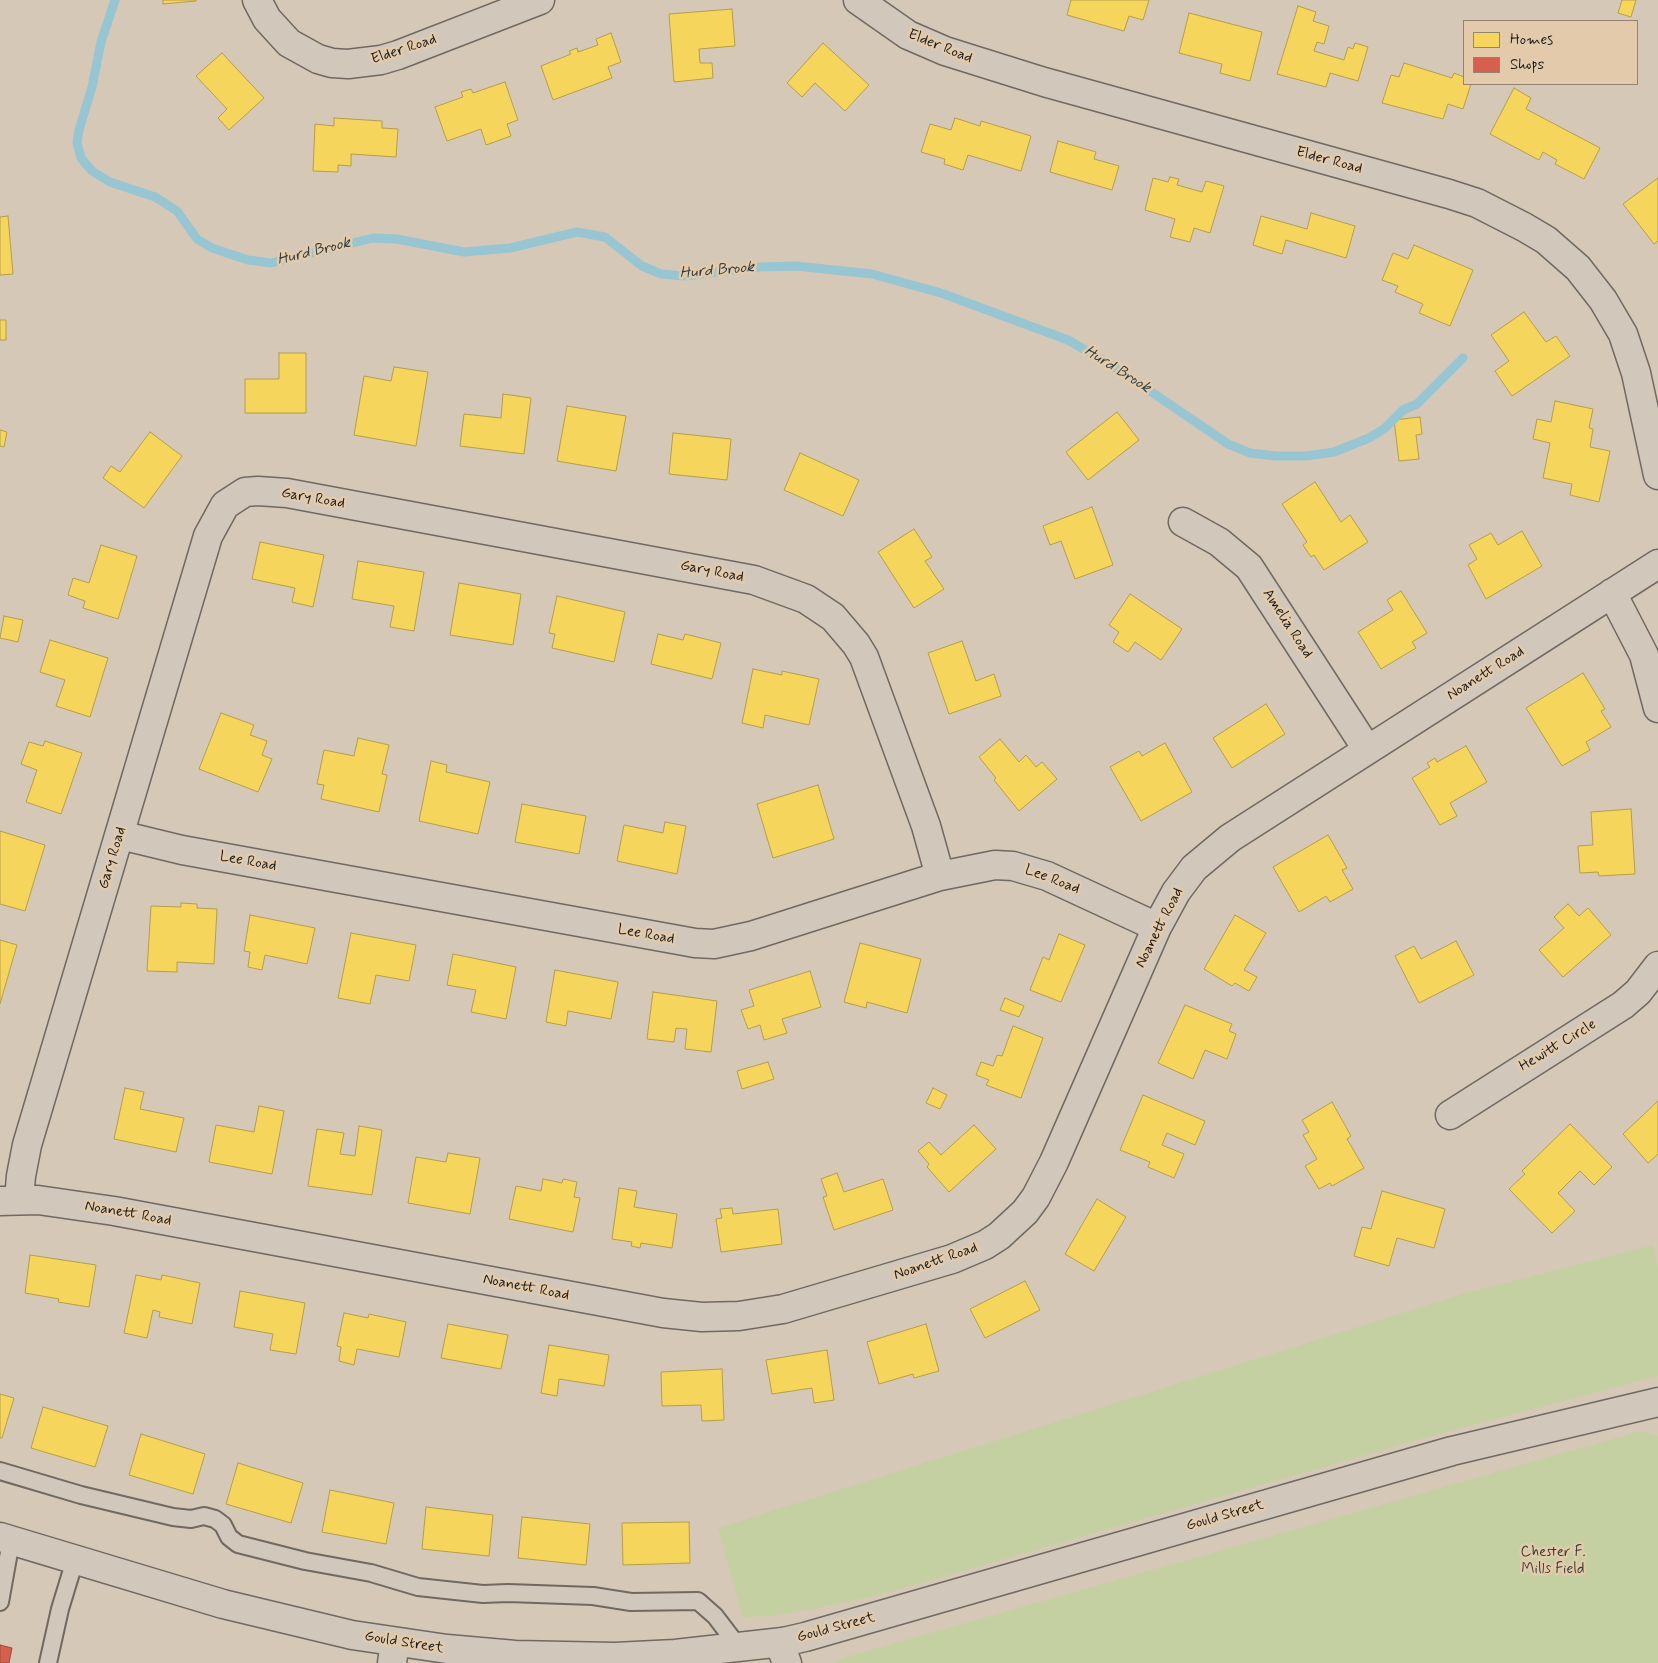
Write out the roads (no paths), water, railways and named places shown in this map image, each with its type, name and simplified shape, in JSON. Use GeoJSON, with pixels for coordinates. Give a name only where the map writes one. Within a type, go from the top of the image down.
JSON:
{"type":"FeatureCollection","features":[{"type":"Feature","properties":{"kind":"street","name":"Elder Road"},"geometry":{"type":"LineString","coordinates":[[258,0],[267,18],[289,42],[318,59],[332,63],[348,64],[380,60],[398,55],[540,0]]}},
{"type":"Feature","properties":{"kind":"street","name":"Elder Road"},"geometry":{"type":"LineString","coordinates":[[858,0],[908,35],[945,51],[1044,82],[1449,194],[1476,204],[1546,240],[1578,268],[1603,300],[1623,334],[1636,373],[1658,475]]}},
{"type":"Feature","properties":{"kind":"street","name":"Gary Road"},"geometry":{"type":"LineString","coordinates":[[10,1200],[21,1176],[27,1144],[208,536],[218,514],[225,505],[245,492],[286,493],[754,580],[806,599],[833,617],[856,644],[864,657],[926,826],[940,876]]}},
{"type":"Feature","properties":{"kind":"street","name":"Amelia Road"},"geometry":{"type":"LineString","coordinates":[[1183,522],[1219,542],[1249,567],[1367,749]]}},
{"type":"Feature","properties":{"kind":"street","name":"Noanett Road"},"geometry":{"type":"LineString","coordinates":[[10,1200],[56,1202],[114,1211],[663,1313],[702,1317],[739,1316],[783,1310],[968,1253],[999,1236],[1025,1212],[1036,1197],[1054,1162],[1157,927],[1185,879],[1217,847],[1658,564]]}},
{"type":"Feature","properties":{"kind":"street"},"geometry":{"type":"LineString","coordinates":[[1612,593],[1644,655],[1658,708]]}},
{"type":"Feature","properties":{"kind":"street","name":"Lee Road"},"geometry":{"type":"LineString","coordinates":[[120,835],[182,850],[695,943],[723,942],[751,936],[940,876],[995,866],[1030,870],[1066,884],[1157,927]]}},
{"type":"Feature","properties":{"kind":"street","name":"Hewitt Circle"},"geometry":{"type":"LineString","coordinates":[[1450,1115],[1605,1017],[1638,992],[1658,966]]}},
{"type":"Feature","properties":{"kind":"street","name":"Gould Street"},"geometry":{"type":"LineString","coordinates":[[6,1539],[232,1606],[314,1627],[394,1653],[490,1653],[590,1657],[652,1655],[738,1646],[785,1653],[954,1596],[1452,1451],[1658,1402]]}},
{"type":"Feature","properties":{"kind":"lane"},"geometry":{"type":"LineString","coordinates":[[0,1471],[81,1495],[172,1517],[191,1518],[204,1516],[215,1519],[223,1525],[229,1537],[238,1544],[305,1562],[371,1573],[418,1587],[483,1594],[593,1596],[631,1602],[698,1601],[715,1616],[738,1646]]}},
{"type":"Feature","properties":{"kind":"lane"},"geometry":{"type":"LineString","coordinates":[[0,1602],[6,1539]]}},
{"type":"Feature","properties":{"kind":"lane"},"geometry":{"type":"LineString","coordinates":[[48,1663],[74,1560]]}},
{"type":"Feature","properties":{"kind":"waterway","name":"Hurd Brook"},"geometry":{"type":"LineString","coordinates":[[115,0],[101,42],[92,87],[79,130],[77,143],[81,158],[92,171],[110,182],[155,197],[177,211],[197,239],[212,248],[248,260],[271,263],[373,238],[397,239],[464,252],[510,248],[577,232],[605,237],[642,266],[661,274],[685,276],[761,267],[796,266],[872,274],[941,293],[1068,340],[1119,370],[1228,444],[1250,453],[1276,456],[1306,456],[1334,452],[1369,438],[1385,428],[1403,410],[1417,404],[1463,358]]}},
{"type":"Feature","properties":{"kind":"park label","name":"Chester F. Mills Field"},"geometry":{"type":"Point","coordinates":[1553,1562]}}]}
